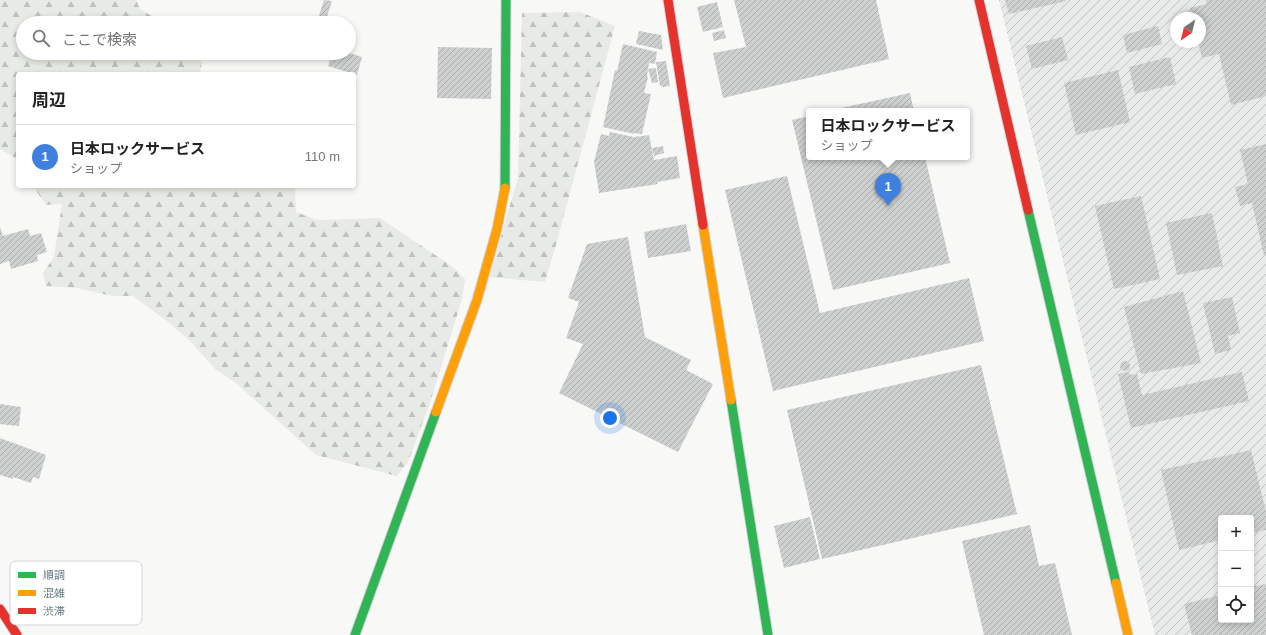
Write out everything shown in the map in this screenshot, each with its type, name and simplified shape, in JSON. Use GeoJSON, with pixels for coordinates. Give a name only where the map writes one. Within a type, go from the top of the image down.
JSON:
{"type":"FeatureCollection","features":[{"type":"Feature","properties":{"kind":"street"},"geometry":{"type":"LineString","coordinates":[[355,635],[477,300],[498,229],[506,185],[506,0]]}},
{"type":"Feature","properties":{"kind":"street"},"geometry":{"type":"LineString","coordinates":[[668,0],[768,635]]}},
{"type":"Feature","properties":{"kind":"street"},"geometry":{"type":"LineString","coordinates":[[979,0],[1128,635]]}},
{"type":"Feature","properties":{"kind":"street"},"geometry":{"type":"LineString","coordinates":[[0,609],[10,624]]}},
{"type":"Feature","properties":{"kind":"street"},"geometry":{"type":"LineString","coordinates":[[10,625],[17,635]]}},
{"type":"Feature","properties":{"kind":"shaded area"},"geometry":{"type":"Polygon","coordinates":[[[999,0],[1266,0],[1266,635],[1155,635],[999,0]]]}},
{"type":"Feature","properties":{"kind":"green space"},"geometry":{"type":"Polygon","coordinates":[[[0,0],[136,0],[140,9],[152,16],[16,16],[16,60],[202,60],[200,72],[16,72],[16,160],[0,149],[0,0]]]}},
{"type":"Feature","properties":{"kind":"green space"},"geometry":{"type":"Polygon","coordinates":[[[580,12],[615,26],[545,282],[489,277],[518,178],[522,13],[580,12]]]}},
{"type":"Feature","properties":{"kind":"green space"},"geometry":{"type":"Polygon","coordinates":[[[34,188],[295,188],[296,212],[317,220],[380,218],[453,267],[465,279],[462,299],[430,403],[408,462],[397,476],[316,455],[236,383],[215,369],[191,342],[167,321],[133,296],[112,296],[77,288],[46,286],[43,273],[54,257],[62,204],[46,205],[34,188]]]}},
{"type":"Feature","properties":{"kind":"building"},"geometry":{"type":"Polygon","coordinates":[[[324,0],[332,1],[327,16],[319,16],[324,0]]]}},
{"type":"Feature","properties":{"kind":"building"},"geometry":{"type":"Polygon","coordinates":[[[734,0],[876,0],[889,59],[723,98],[713,53],[746,47],[734,0]]]}},
{"type":"Feature","properties":{"kind":"building"},"geometry":{"type":"Polygon","coordinates":[[[1005,0],[1066,0],[1066,1],[1009,14],[1005,0]]]}},
{"type":"Feature","properties":{"kind":"building"},"geometry":{"type":"Polygon","coordinates":[[[1206,0],[1266,0],[1266,96],[1231,105],[1219,54],[1202,58],[1200,48],[1206,48],[1206,12],[1191,12],[1190,8],[1207,4],[1206,0]]]}},
{"type":"Feature","properties":{"kind":"building"},"geometry":{"type":"Polygon","coordinates":[[[717,2],[723,27],[703,32],[697,7],[717,2]]]}},
{"type":"Feature","properties":{"kind":"building"},"geometry":{"type":"Polygon","coordinates":[[[1158,26],[1162,44],[1127,53],[1123,35],[1158,26]]]}},
{"type":"Feature","properties":{"kind":"building"},"geometry":{"type":"Polygon","coordinates":[[[724,30],[726,38],[714,41],[712,33],[724,30]]]}},
{"type":"Feature","properties":{"kind":"building"},"geometry":{"type":"Polygon","coordinates":[[[639,31],[661,35],[663,50],[636,44],[639,31]]]}},
{"type":"Feature","properties":{"kind":"building"},"geometry":{"type":"Polygon","coordinates":[[[1062,37],[1068,60],[1032,69],[1026,46],[1062,37]]]}},
{"type":"Feature","properties":{"kind":"building"},"geometry":{"type":"Polygon","coordinates":[[[623,44],[657,52],[655,64],[649,63],[648,77],[644,93],[651,94],[642,134],[634,134],[603,127],[615,70],[617,71],[623,44]]]}},
{"type":"Feature","properties":{"kind":"building"},"geometry":{"type":"Polygon","coordinates":[[[438,47],[492,48],[491,99],[437,98],[438,47]]]}},
{"type":"Feature","properties":{"kind":"building"},"geometry":{"type":"Polygon","coordinates":[[[356,55],[362,57],[357,75],[356,72],[347,72],[328,66],[330,60],[356,60],[356,55]]]}},
{"type":"Feature","properties":{"kind":"building"},"geometry":{"type":"Polygon","coordinates":[[[1170,57],[1176,84],[1135,94],[1129,67],[1170,57]]]}},
{"type":"Feature","properties":{"kind":"building"},"geometry":{"type":"Polygon","coordinates":[[[666,61],[670,86],[663,87],[660,86],[656,62],[666,61]]]}},
{"type":"Feature","properties":{"kind":"building"},"geometry":{"type":"Polygon","coordinates":[[[656,68],[658,82],[652,83],[648,69],[656,68]]]}},
{"type":"Feature","properties":{"kind":"building"},"geometry":{"type":"Polygon","coordinates":[[[1118,70],[1130,122],[1076,135],[1064,83],[1118,70]]]}},
{"type":"Feature","properties":{"kind":"building"},"geometry":{"type":"Polygon","coordinates":[[[910,93],[913,108],[841,108],[910,93]]]}},
{"type":"Feature","properties":{"kind":"building"},"geometry":{"type":"Polygon","coordinates":[[[806,117],[806,160],[926,160],[950,263],[833,290],[792,120],[806,117]]]}},
{"type":"Feature","properties":{"kind":"building"},"geometry":{"type":"Polygon","coordinates":[[[610,132],[634,137],[649,135],[654,160],[677,156],[680,178],[657,182],[658,184],[599,193],[594,162],[601,134],[609,136],[610,132]]]}},
{"type":"Feature","properties":{"kind":"building"},"geometry":{"type":"Polygon","coordinates":[[[1266,144],[1266,256],[1264,256],[1252,203],[1240,206],[1235,187],[1248,184],[1240,150],[1266,144]]]}},
{"type":"Feature","properties":{"kind":"building"},"geometry":{"type":"Polygon","coordinates":[[[663,146],[664,153],[654,156],[652,148],[663,146]]]}},
{"type":"Feature","properties":{"kind":"building"},"geometry":{"type":"Polygon","coordinates":[[[787,176],[820,313],[969,278],[984,341],[773,391],[725,190],[787,176]]]}},
{"type":"Feature","properties":{"kind":"building"},"geometry":{"type":"Polygon","coordinates":[[[1141,196],[1160,279],[1114,289],[1095,206],[1141,196]]]}},
{"type":"Feature","properties":{"kind":"building"},"geometry":{"type":"Polygon","coordinates":[[[1212,213],[1223,266],[1177,275],[1166,223],[1212,213]]]}},
{"type":"Feature","properties":{"kind":"building"},"geometry":{"type":"Polygon","coordinates":[[[686,224],[691,251],[648,258],[644,232],[686,224]]]}},
{"type":"Feature","properties":{"kind":"building"},"geometry":{"type":"Polygon","coordinates":[[[0,227],[3,236],[28,229],[30,236],[41,233],[47,252],[37,255],[38,261],[11,269],[9,261],[0,264],[0,227]]]}},
{"type":"Feature","properties":{"kind":"building"},"geometry":{"type":"Polygon","coordinates":[[[628,237],[645,337],[691,360],[686,370],[713,384],[678,452],[559,393],[583,344],[566,338],[579,302],[568,298],[587,244],[628,237]]]}},
{"type":"Feature","properties":{"kind":"building"},"geometry":{"type":"Polygon","coordinates":[[[1183,291],[1201,363],[1141,374],[1124,307],[1183,291]]]}},
{"type":"Feature","properties":{"kind":"building"},"geometry":{"type":"Polygon","coordinates":[[[1232,297],[1240,333],[1228,336],[1231,350],[1215,354],[1203,303],[1232,297]]]}},
{"type":"Feature","properties":{"kind":"building"},"geometry":{"type":"Polygon","coordinates":[[[1123,361],[1127,361],[1129,362],[1129,370],[1123,371],[1120,368],[1120,364],[1123,361]]]}},
{"type":"Feature","properties":{"kind":"building"},"geometry":{"type":"Polygon","coordinates":[[[981,365],[1017,514],[822,559],[787,410],[981,365]]]}},
{"type":"Feature","properties":{"kind":"building"},"geometry":{"type":"Polygon","coordinates":[[[1129,372],[1130,375],[1137,374],[1142,395],[1242,372],[1249,401],[1131,428],[1118,374],[1129,372]]]}},
{"type":"Feature","properties":{"kind":"building"},"geometry":{"type":"Polygon","coordinates":[[[0,404],[21,407],[19,426],[0,424],[0,404]]]}},
{"type":"Feature","properties":{"kind":"building"},"geometry":{"type":"Polygon","coordinates":[[[0,438],[46,455],[39,479],[33,477],[31,483],[13,477],[13,479],[0,475],[0,438]]]}},
{"type":"Feature","properties":{"kind":"building"},"geometry":{"type":"Polygon","coordinates":[[[1251,450],[1266,512],[1266,530],[1254,532],[1254,515],[1218,515],[1218,541],[1179,550],[1161,470],[1251,450]]]}},
{"type":"Feature","properties":{"kind":"building"},"geometry":{"type":"Polygon","coordinates":[[[810,517],[820,559],[784,568],[774,526],[810,517]]]}},
{"type":"Feature","properties":{"kind":"building"},"geometry":{"type":"Polygon","coordinates":[[[1030,525],[1039,566],[1055,563],[1072,635],[984,635],[962,541],[1030,525]]]}},
{"type":"Feature","properties":{"kind":"building"},"geometry":{"type":"Polygon","coordinates":[[[1266,584],[1266,635],[1192,635],[1184,604],[1218,596],[1218,623],[1254,623],[1254,586],[1266,584]]]}},
{"type":"Feature","properties":{"kind":"traffic: fast"},"geometry":{"type":"LineString","coordinates":[[505,188],[506,0]]}},
{"type":"Feature","properties":{"kind":"traffic: fast"},"geometry":{"type":"LineString","coordinates":[[1028,210],[1116,583]]}},
{"type":"Feature","properties":{"kind":"traffic: fast"},"geometry":{"type":"LineString","coordinates":[[731,400],[768,635]]}},
{"type":"Feature","properties":{"kind":"traffic: fast"},"geometry":{"type":"LineString","coordinates":[[355,635],[436,412]]}},
{"type":"Feature","properties":{"kind":"traffic: slow"},"geometry":{"type":"LineString","coordinates":[[436,412],[477,300],[497,229],[505,188]]}},
{"type":"Feature","properties":{"kind":"traffic: slow"},"geometry":{"type":"LineString","coordinates":[[703,225],[731,400]]}},
{"type":"Feature","properties":{"kind":"traffic: slow"},"geometry":{"type":"LineString","coordinates":[[1116,583],[1128,635]]}},
{"type":"Feature","properties":{"kind":"traffic: jam"},"geometry":{"type":"LineString","coordinates":[[668,0],[703,225]]}},
{"type":"Feature","properties":{"kind":"traffic: jam"},"geometry":{"type":"LineString","coordinates":[[979,0],[1028,210]]}},
{"type":"Feature","properties":{"kind":"traffic: jam"},"geometry":{"type":"LineString","coordinates":[[0,609],[10,624]]}},
{"type":"Feature","properties":{"kind":"traffic: jam"},"geometry":{"type":"LineString","coordinates":[[10,625],[17,635]]}},
{"type":"Feature","properties":{"kind":"place","name":"日本ロックサービス"},"geometry":{"type":"Point","coordinates":[888,206]}}]}
